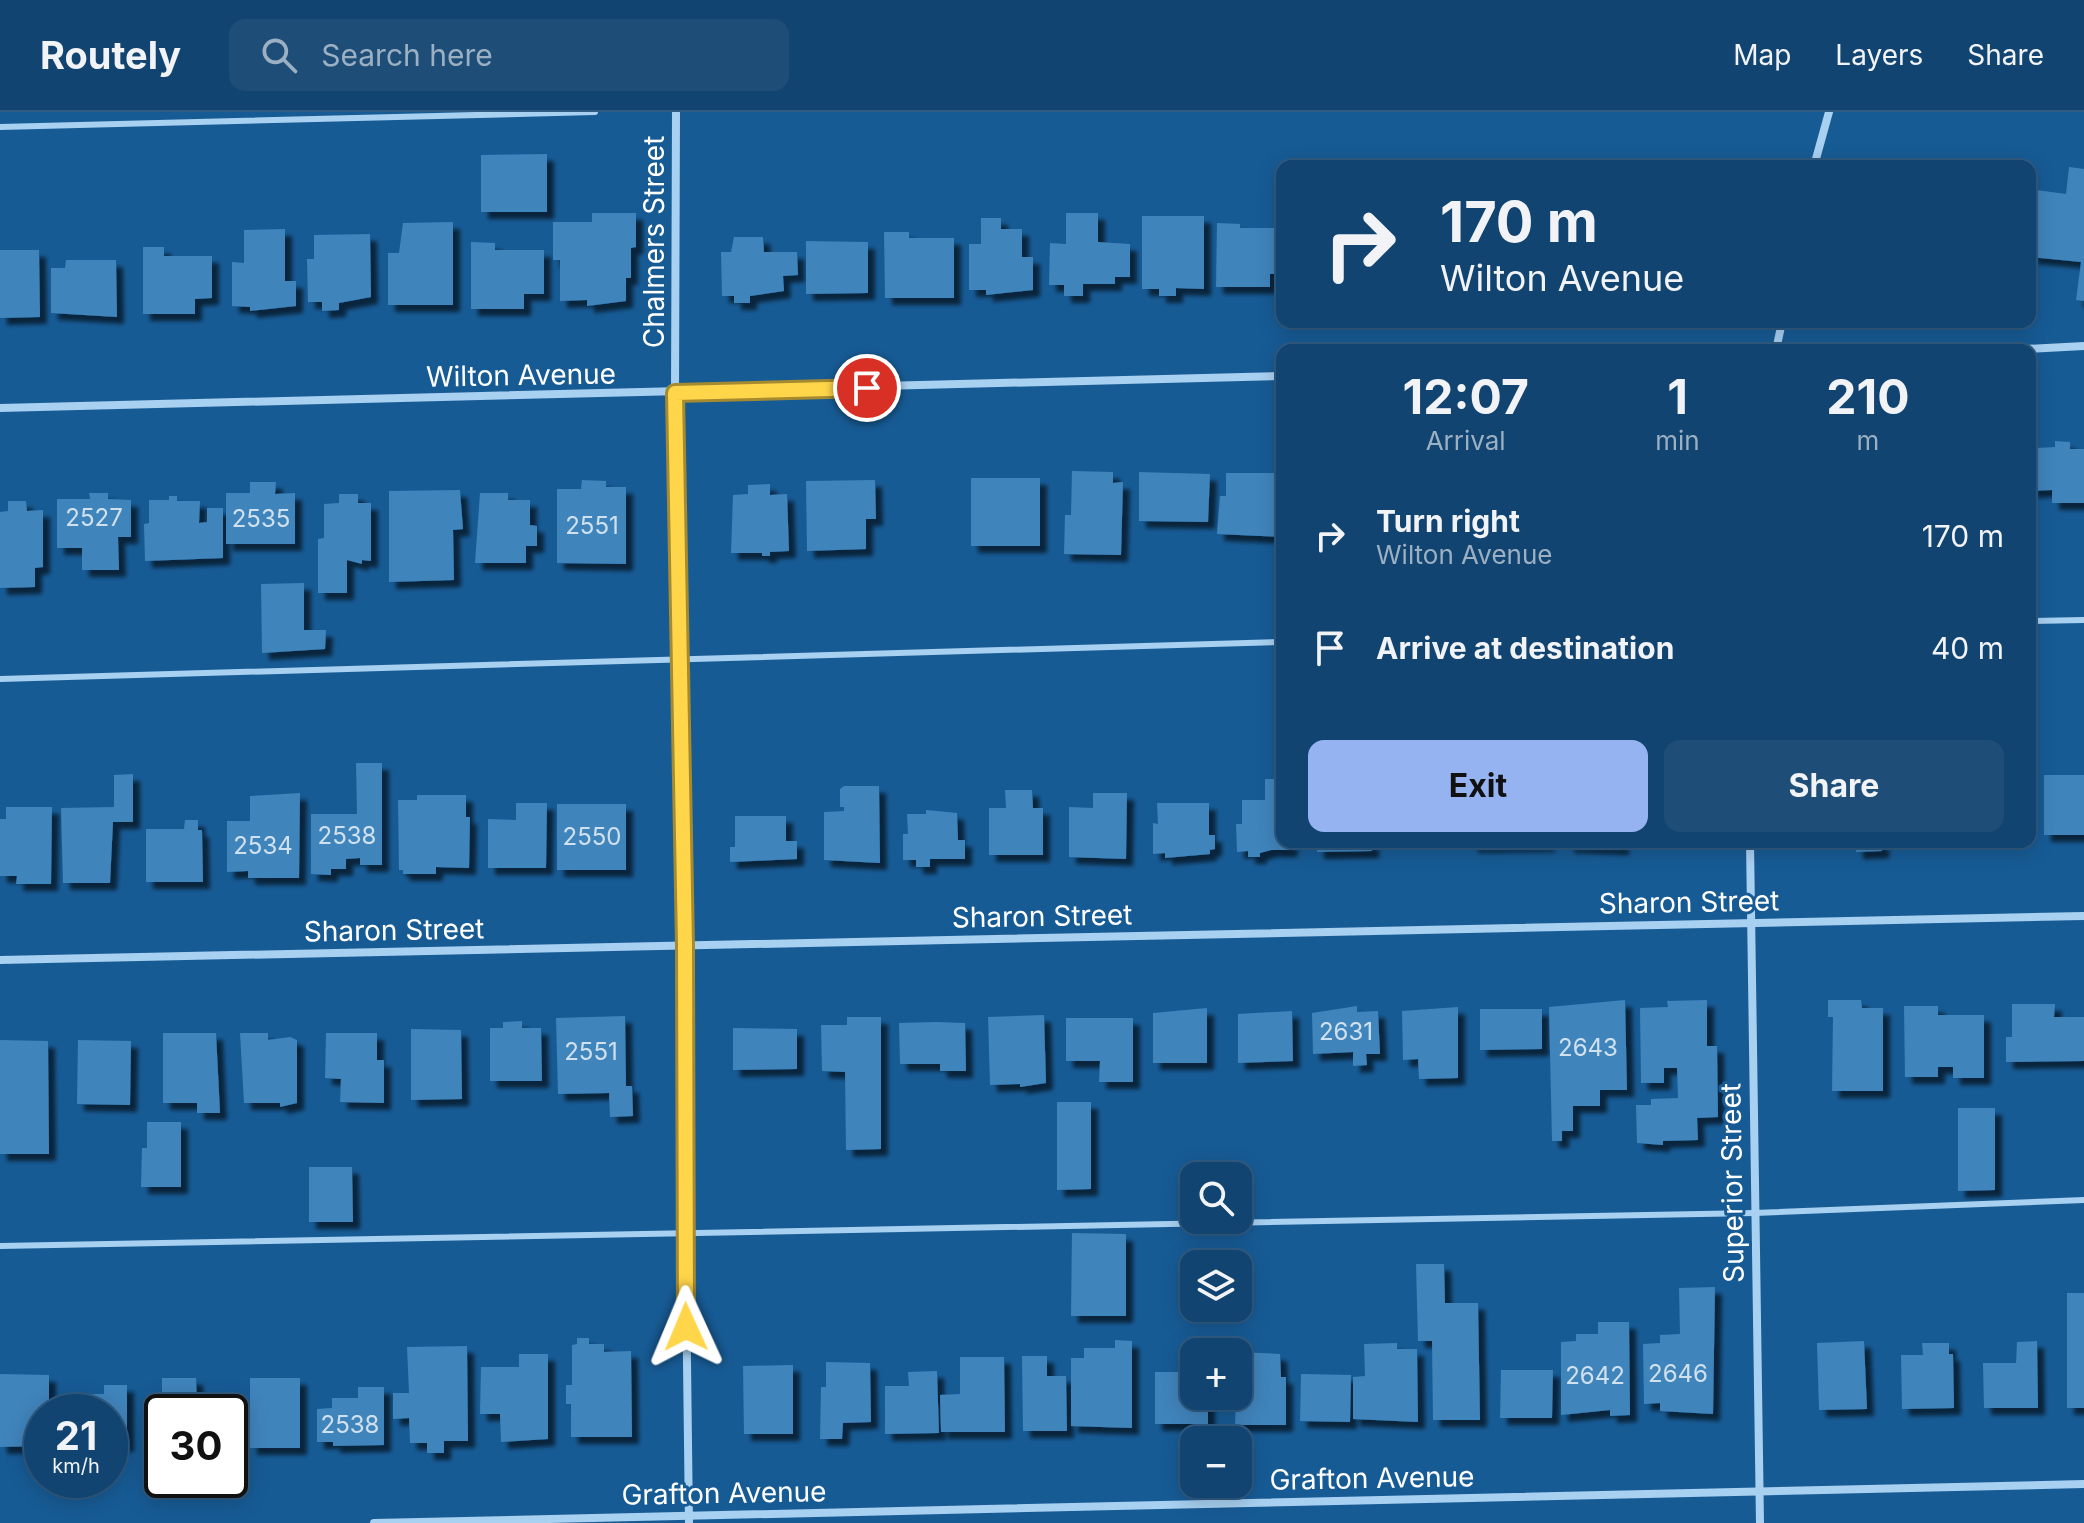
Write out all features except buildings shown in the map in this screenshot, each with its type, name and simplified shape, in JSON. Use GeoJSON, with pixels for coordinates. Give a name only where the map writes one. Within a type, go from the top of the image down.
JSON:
{"type":"FeatureCollection","features":[{"type":"Feature","properties":{"kind":"street","name":"Chalmers Street"},"geometry":{"type":"LineString","coordinates":[[676,112],[675,393],[685,946],[684,1233],[689,1520]]}},
{"type":"Feature","properties":{"kind":"street"},"geometry":{"type":"LineString","coordinates":[[1816,160],[1829,112]]}},
{"type":"Feature","properties":{"kind":"street"},"geometry":{"type":"LineString","coordinates":[[2036,348],[2084,346]]}},
{"type":"Feature","properties":{"kind":"street","name":"Wilton Avenue"},"geometry":{"type":"LineString","coordinates":[[0,408],[1276,376]]}},
{"type":"Feature","properties":{"kind":"street","name":"Superior Street"},"geometry":{"type":"LineString","coordinates":[[1750,848],[1760,1523]]}},
{"type":"Feature","properties":{"kind":"street","name":"Sharon Street"},"geometry":{"type":"LineString","coordinates":[[0,960],[2084,916]]}},
{"type":"Feature","properties":{"kind":"street","name":"Grafton Avenue"},"geometry":{"type":"LineString","coordinates":[[374,1523],[689,1520],[2084,1484]]}},
{"type":"Feature","properties":{"kind":"lane"},"geometry":{"type":"LineString","coordinates":[[0,127],[595,112]]}},
{"type":"Feature","properties":{"kind":"lane"},"geometry":{"type":"LineString","coordinates":[[2036,621],[2084,620]]}},
{"type":"Feature","properties":{"kind":"lane"},"geometry":{"type":"LineString","coordinates":[[0,679],[1276,642]]}},
{"type":"Feature","properties":{"kind":"lane"},"geometry":{"type":"LineString","coordinates":[[0,1246],[1755,1213],[2084,1200]]}},
{"type":"Feature","properties":{"kind":"route"},"geometry":{"type":"LineString","coordinates":[[686,1327],[685,946],[675,393],[867,388]]}}]}
